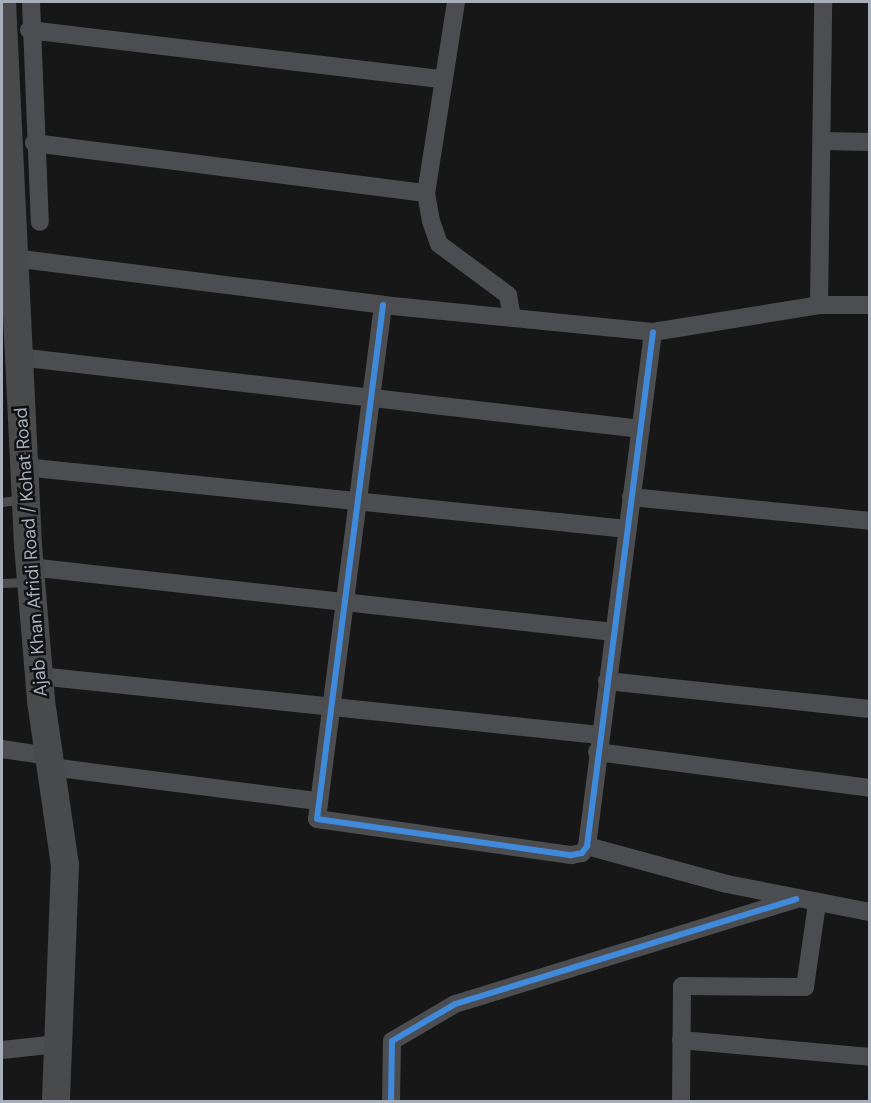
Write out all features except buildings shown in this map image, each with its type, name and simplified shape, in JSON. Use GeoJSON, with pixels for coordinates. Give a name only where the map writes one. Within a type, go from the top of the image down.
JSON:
{"type":"FeatureCollection","features":[{"type":"Feature","properties":{"kind":"main road","name":"Ajab Khan Afridi Road / Kohat Road"},"geometry":{"type":"LineString","coordinates":[[2,2],[18,216],[13,258],[24,467],[14,500],[30,575],[39,676],[65,865],[56,1101]]}},
{"type":"Feature","properties":{"kind":"street"},"geometry":{"type":"LineString","coordinates":[[18,216],[34,142],[29,30],[31,2]]}},
{"type":"Feature","properties":{"kind":"street"},"geometry":{"type":"LineString","coordinates":[[456,2],[442,78],[426,193],[439,244],[498,284],[508,295],[512,317]]}},
{"type":"Feature","properties":{"kind":"street"},"geometry":{"type":"LineString","coordinates":[[819,305],[823,2]]}},
{"type":"Feature","properties":{"kind":"street"},"geometry":{"type":"LineString","coordinates":[[29,30],[442,78]]}},
{"type":"Feature","properties":{"kind":"street"},"geometry":{"type":"LineString","coordinates":[[822,141],[870,142]]}},
{"type":"Feature","properties":{"kind":"street"},"geometry":{"type":"LineString","coordinates":[[34,142],[426,193]]}},
{"type":"Feature","properties":{"kind":"street"},"geometry":{"type":"LineString","coordinates":[[13,258],[383,305],[654,332],[819,305],[870,305]]}},
{"type":"Feature","properties":{"kind":"street"},"geometry":{"type":"LineString","coordinates":[[383,305],[316,819],[323,824],[571,855],[582,854],[587,846],[598,744],[654,332]]}},
{"type":"Feature","properties":{"kind":"street"},"geometry":{"type":"LineString","coordinates":[[18,357],[640,429]]}},
{"type":"Feature","properties":{"kind":"street"},"geometry":{"type":"LineString","coordinates":[[24,467],[627,529]]}},
{"type":"Feature","properties":{"kind":"street"},"geometry":{"type":"LineString","coordinates":[[631,497],[870,521]]}},
{"type":"Feature","properties":{"kind":"street"},"geometry":{"type":"LineString","coordinates":[[30,575],[344,602],[613,632]]}},
{"type":"Feature","properties":{"kind":"street"},"geometry":{"type":"LineString","coordinates":[[39,676],[330,707],[598,744],[870,788]]}},
{"type":"Feature","properties":{"kind":"street"},"geometry":{"type":"LineString","coordinates":[[607,681],[870,709]]}},
{"type":"Feature","properties":{"kind":"street"},"geometry":{"type":"LineString","coordinates":[[2,749],[50,762],[318,801]]}},
{"type":"Feature","properties":{"kind":"street"},"geometry":{"type":"LineString","coordinates":[[587,846],[796,899],[870,912]]}},
{"type":"Feature","properties":{"kind":"street"},"geometry":{"type":"LineString","coordinates":[[391,1101],[392,1041],[455,1004],[796,899]]}},
{"type":"Feature","properties":{"kind":"street"},"geometry":{"type":"LineString","coordinates":[[681,1101],[682,986],[805,987],[818,904]]}},
{"type":"Feature","properties":{"kind":"street"},"geometry":{"type":"LineString","coordinates":[[681,1040],[870,1057]]}},
{"type":"Feature","properties":{"kind":"street"},"geometry":{"type":"LineString","coordinates":[[2,1050],[58,1044]]}},
{"type":"Feature","properties":{"kind":"lane"},"geometry":{"type":"LineString","coordinates":[[2,583],[30,575]]}},
{"type":"Feature","properties":{"kind":"cycle path"},"geometry":{"type":"LineString","coordinates":[[383,305],[317,819],[571,855],[582,853],[587,846],[653,332]]}},
{"type":"Feature","properties":{"kind":"cycle path"},"geometry":{"type":"LineString","coordinates":[[391,1102],[392,1041],[455,1004],[796,899]]}}]}
